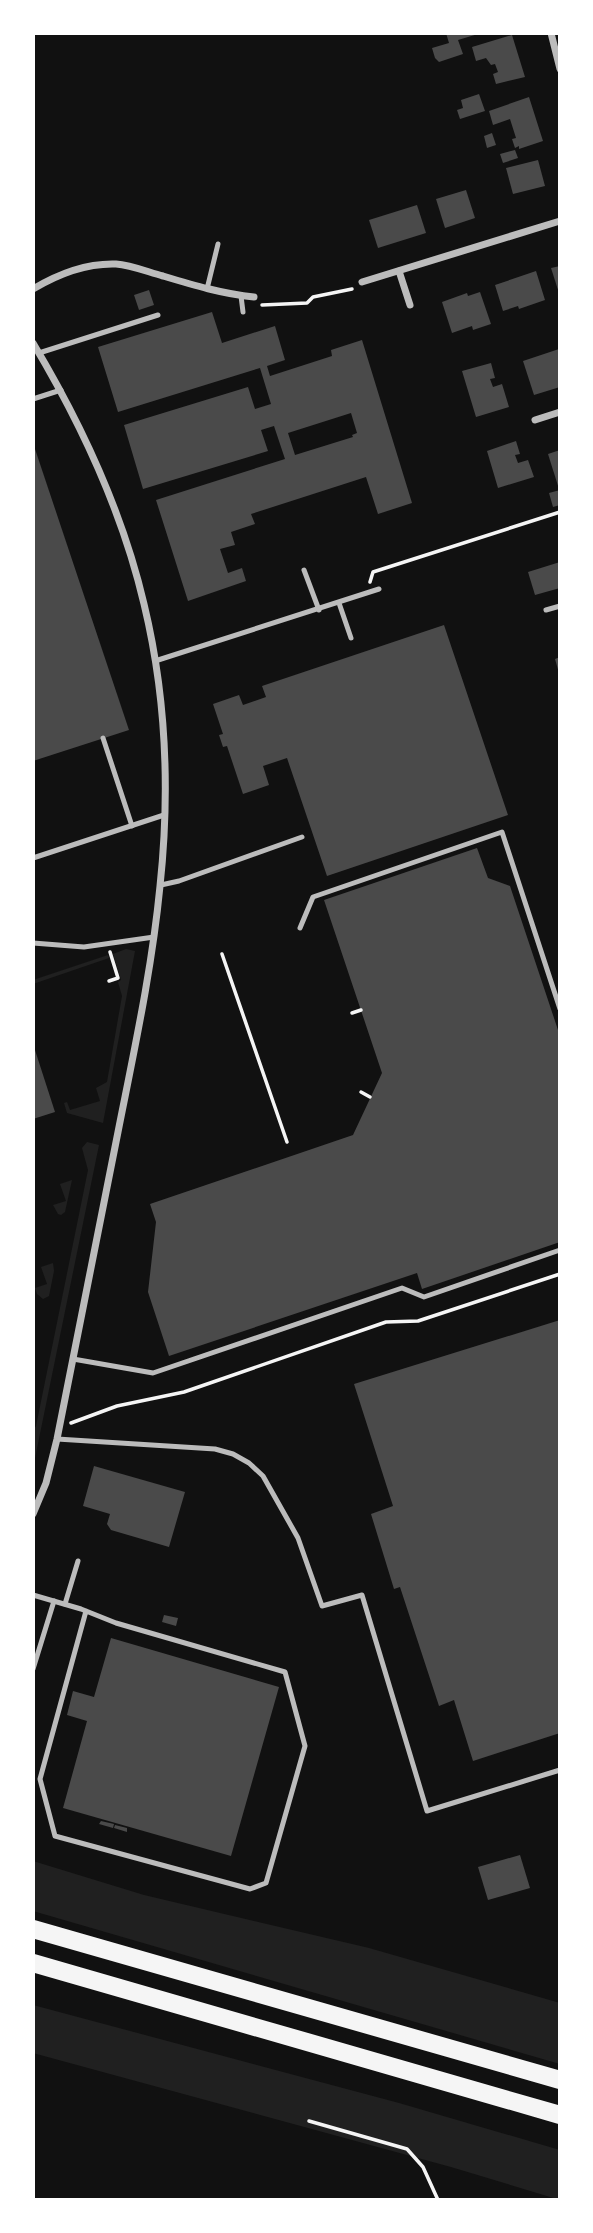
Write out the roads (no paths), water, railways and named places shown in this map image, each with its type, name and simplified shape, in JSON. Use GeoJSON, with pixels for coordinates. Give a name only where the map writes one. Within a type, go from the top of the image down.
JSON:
{"type":"FeatureCollection","features":[{"type":"Feature","properties":{"kind":"highway"},"geometry":{"type":"LineString","coordinates":[[33,1929],[560,2080]]}},
{"type":"Feature","properties":{"kind":"highway"},"geometry":{"type":"LineString","coordinates":[[33,1963],[560,2115]]}},
{"type":"Feature","properties":{"kind":"street"},"geometry":{"type":"LineString","coordinates":[[551,33],[560,69]]}},
{"type":"Feature","properties":{"kind":"street"},"geometry":{"type":"LineString","coordinates":[[362,282],[560,221]]}},
{"type":"Feature","properties":{"kind":"street"},"geometry":{"type":"LineString","coordinates":[[33,289],[73,270],[117,264],[206,289],[254,297]]}},
{"type":"Feature","properties":{"kind":"street"},"geometry":{"type":"LineString","coordinates":[[399,271],[410,305]]}},
{"type":"Feature","properties":{"kind":"street"},"geometry":{"type":"LineString","coordinates":[[33,344],[83,431],[118,513],[145,605],[155,661],[164,742],[164,815],[160,885],[153,937],[121,1118],[57,1439],[46,1483],[33,1514]]}},
{"type":"Feature","properties":{"kind":"street"},"geometry":{"type":"LineString","coordinates":[[536,420],[560,412]]}},
{"type":"Feature","properties":{"kind":"lane"},"geometry":{"type":"LineString","coordinates":[[206,289],[218,244]]}},
{"type":"Feature","properties":{"kind":"lane"},"geometry":{"type":"LineString","coordinates":[[241,296],[243,312]]}},
{"type":"Feature","properties":{"kind":"lane"},"geometry":{"type":"LineString","coordinates":[[39,353],[158,315]]}},
{"type":"Feature","properties":{"kind":"lane"},"geometry":{"type":"LineString","coordinates":[[33,399],[61,390]]}},
{"type":"Feature","properties":{"kind":"lane"},"geometry":{"type":"LineString","coordinates":[[304,570],[319,610]]}},
{"type":"Feature","properties":{"kind":"lane"},"geometry":{"type":"LineString","coordinates":[[155,661],[379,589]]}},
{"type":"Feature","properties":{"kind":"lane"},"geometry":{"type":"LineString","coordinates":[[339,603],[351,638]]}},
{"type":"Feature","properties":{"kind":"lane"},"geometry":{"type":"LineString","coordinates":[[547,610],[560,606]]}},
{"type":"Feature","properties":{"kind":"lane"},"geometry":{"type":"LineString","coordinates":[[103,738],[132,826]]}},
{"type":"Feature","properties":{"kind":"lane"},"geometry":{"type":"LineString","coordinates":[[33,858],[164,815]]}},
{"type":"Feature","properties":{"kind":"lane"},"geometry":{"type":"LineString","coordinates":[[300,928],[313,897],[502,832],[560,1009]]}},
{"type":"Feature","properties":{"kind":"lane"},"geometry":{"type":"LineString","coordinates":[[160,885],[179,881],[302,836]]}},
{"type":"Feature","properties":{"kind":"lane"},"geometry":{"type":"LineString","coordinates":[[33,943],[84,947],[153,937]]}},
{"type":"Feature","properties":{"kind":"lane"},"geometry":{"type":"LineString","coordinates":[[73,1359],[153,1373],[402,1288],[424,1297],[560,1250]]}},
{"type":"Feature","properties":{"kind":"lane"},"geometry":{"type":"LineString","coordinates":[[57,1439],[215,1449],[233,1454],[249,1463],[263,1476],[298,1538],[322,1606],[362,1595],[427,1811],[560,1770]]}},
{"type":"Feature","properties":{"kind":"lane"},"geometry":{"type":"LineString","coordinates":[[65,1604],[78,1561]]}},
{"type":"Feature","properties":{"kind":"lane"},"geometry":{"type":"LineString","coordinates":[[33,1595],[86,1611],[116,1623],[285,1672],[305,1746],[266,1884],[250,1889],[55,1836],[40,1779],[86,1611]]}},
{"type":"Feature","properties":{"kind":"lane"},"geometry":{"type":"LineString","coordinates":[[33,1669],[54,1601]]}}]}
